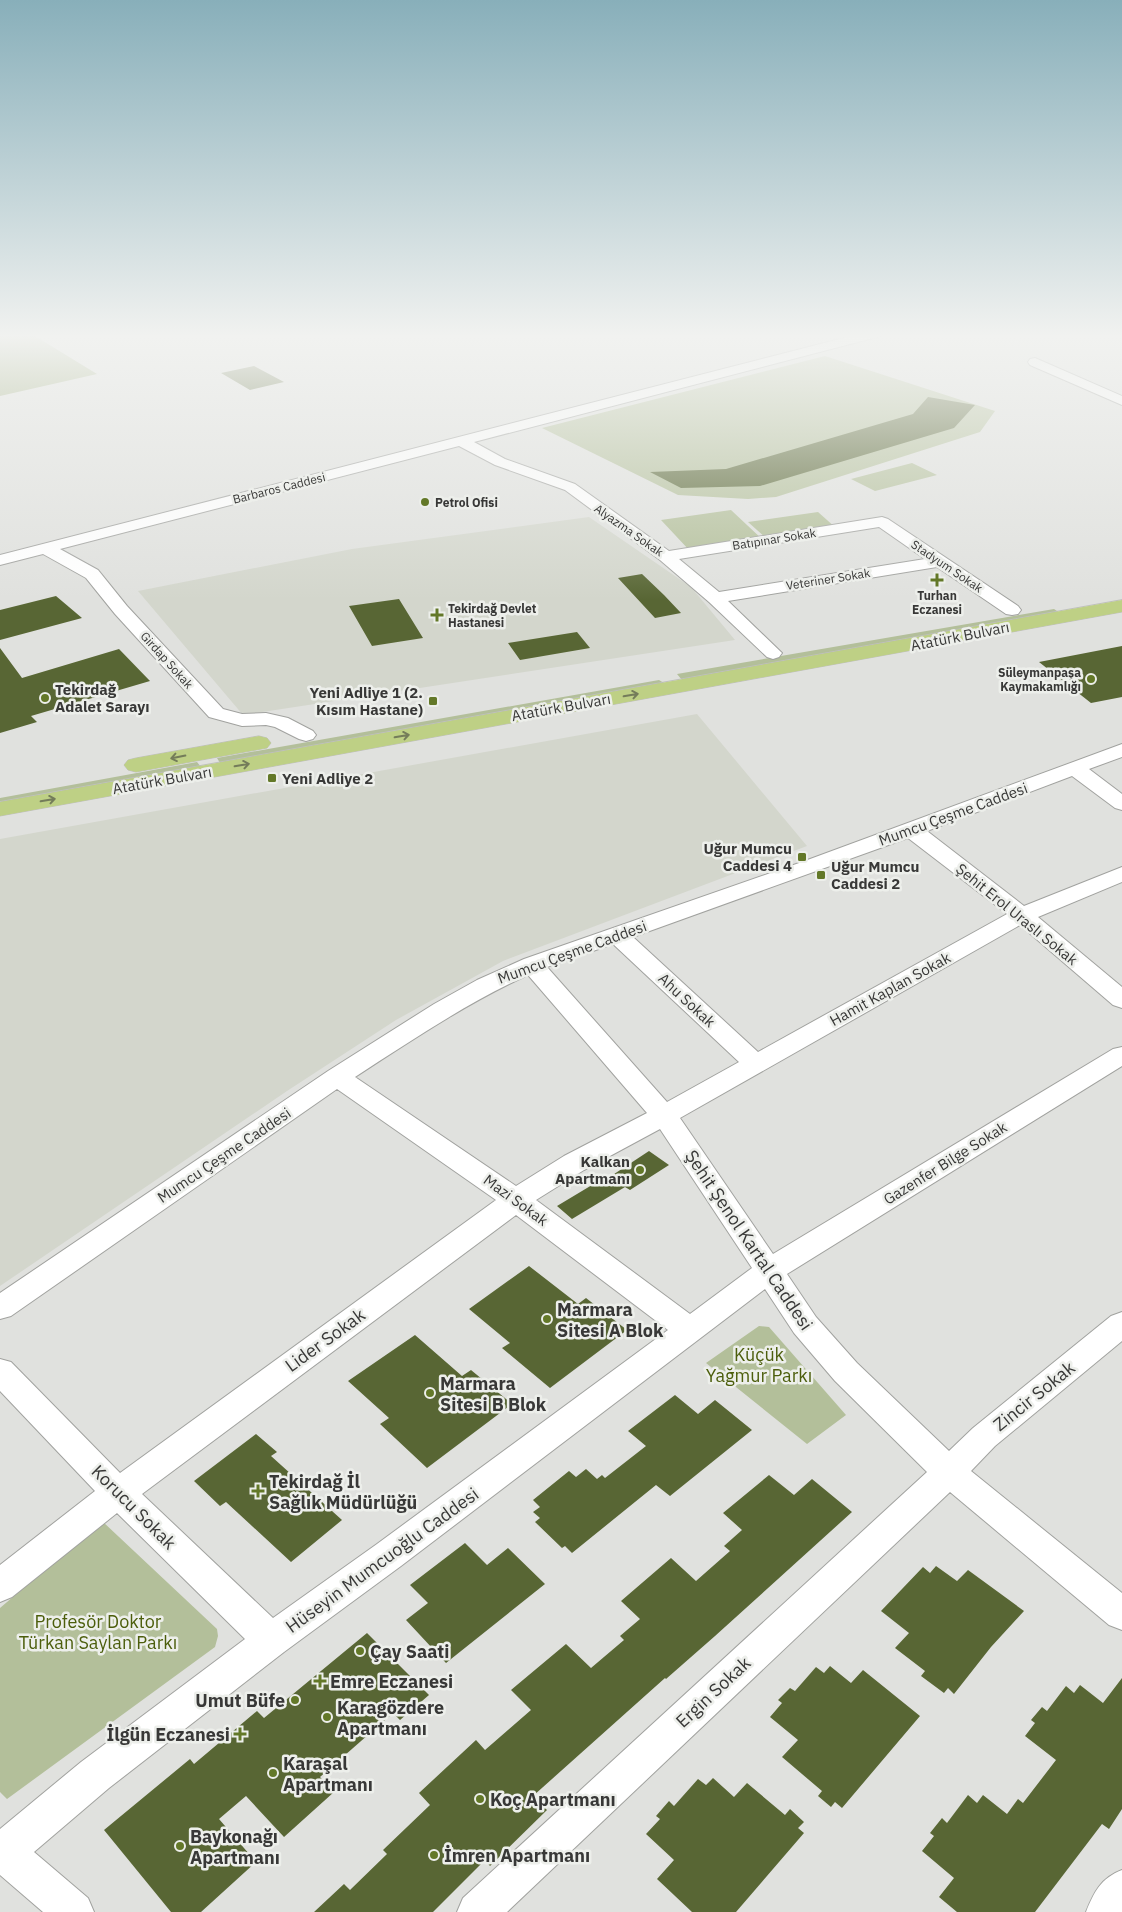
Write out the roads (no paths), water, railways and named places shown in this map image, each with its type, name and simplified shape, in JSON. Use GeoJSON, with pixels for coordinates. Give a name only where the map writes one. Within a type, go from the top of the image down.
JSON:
{"type":"FeatureCollection","features":[{"type":"Feature","properties":{"kind":"main road","name":"Atatürk Bulvarı"},"geometry":{"type":"LineString","coordinates":[[0,790],[1122,592]]}},
{"type":"Feature","properties":{"kind":"main road","name":"Atatürk Bulvarı"},"geometry":{"type":"LineString","coordinates":[[0,809],[1122,606]]}},
{"type":"Feature","properties":{"kind":"street","name":"Barbaros Caddesi"},"geometry":{"type":"LineString","coordinates":[[0,560],[534,422]]}},
{"type":"Feature","properties":{"kind":"street","name":"Alyazma Sokak"},"geometry":{"type":"LineString","coordinates":[[462,441],[500,462],[570,488],[666,556],[773,653]]}},
{"type":"Feature","properties":{"kind":"street","name":"Batıpınar Sokak"},"geometry":{"type":"LineString","coordinates":[[666,556],[882,522]]}},
{"type":"Feature","properties":{"kind":"street","name":"Stadyum Sokak"},"geometry":{"type":"LineString","coordinates":[[882,522],[1012,610]]}},
{"type":"Feature","properties":{"kind":"street","name":"Girdap Sokak"},"geometry":{"type":"LineString","coordinates":[[46,548],[92,574],[121,610],[216,714],[242,720],[281,722],[306,735]]}},
{"type":"Feature","properties":{"kind":"street","name":"Veteriner Sokak"},"geometry":{"type":"LineString","coordinates":[[714,598],[941,561]]}},
{"type":"Feature","properties":{"kind":"street","name":"Mumcu Çeşme Caddesi"},"geometry":{"type":"LineString","coordinates":[[0,1308],[337,1077],[442,1009],[486,985],[532,964],[911,829],[1122,750]]}},
{"type":"Feature","properties":{"kind":"street"},"geometry":{"type":"LineString","coordinates":[[1075,768],[1122,804]]}},
{"type":"Feature","properties":{"kind":"street","name":"Şehit Erol Uraslı Sokak"},"geometry":{"type":"LineString","coordinates":[[911,829],[1022,915],[1122,1000]]}},
{"type":"Feature","properties":{"kind":"street","name":"Hamit Kaplan Sokak"},"geometry":{"type":"LineString","coordinates":[[664,1115],[1022,915],[1122,874]]}},
{"type":"Feature","properties":{"kind":"street","name":"Ahu Sokak"},"geometry":{"type":"LineString","coordinates":[[617,935],[756,1064]]}},
{"type":"Feature","properties":{"kind":"street","name":"Şehit Şenol Kartal Caddesi"},"geometry":{"type":"LineString","coordinates":[[532,964],[664,1115],[805,1325],[846,1372],[949,1472],[1122,1614]]}},
{"type":"Feature","properties":{"kind":"street","name":"Gazenfer Bilge Sokak"},"geometry":{"type":"LineString","coordinates":[[769,1272],[1122,1055]]}},
{"type":"Feature","properties":{"kind":"street","name":"Mazi Sokak"},"geometry":{"type":"LineString","coordinates":[[337,1077],[516,1200],[690,1330]]}},
{"type":"Feature","properties":{"kind":"street","name":"Lider Sokak"},"geometry":{"type":"LineString","coordinates":[[0,1586],[118,1493],[516,1200],[574,1163],[664,1115]]}},
{"type":"Feature","properties":{"kind":"street","name":"Hüseyin Mumcuoğlu Caddesi"},"geometry":{"type":"LineString","coordinates":[[1,1852],[95,1776],[271,1640],[389,1555],[769,1272]]}},
{"type":"Feature","properties":{"kind":"street","name":"Zincir Sokak"},"geometry":{"type":"LineString","coordinates":[[949,1472],[984,1437],[1122,1324]]}},
{"type":"Feature","properties":{"kind":"street","name":"Korucu Sokak"},"geometry":{"type":"LineString","coordinates":[[0,1371],[118,1493],[271,1640]]}},
{"type":"Feature","properties":{"kind":"street","name":"Ergin Sokak"},"geometry":{"type":"LineString","coordinates":[[476,1912],[949,1472]]}},
{"type":"Feature","properties":{"kind":"street"},"geometry":{"type":"LineString","coordinates":[[1,1852],[74,1912]]}},
{"type":"Feature","properties":{"kind":"street"},"geometry":{"type":"LineString","coordinates":[[1106,1912],[1122,1890]]}},
{"type":"Feature","properties":{"kind":"place","name":"Petrol Ofisi"},"geometry":{"type":"Point","coordinates":[425,502]}},
{"type":"Feature","properties":{"kind":"place","name":"Turhan Eczanesi"},"geometry":{"type":"Point","coordinates":[937,580]}},
{"type":"Feature","properties":{"kind":"place","name":"Tekirdağ Devlet Hastanesi"},"geometry":{"type":"Point","coordinates":[437,615]}},
{"type":"Feature","properties":{"kind":"place","name":"Süleymanpaşa Kaymakamlığı"},"geometry":{"type":"Point","coordinates":[1091,679]}},
{"type":"Feature","properties":{"kind":"place","name":"Tekirdağ Adalet Sarayı"},"geometry":{"type":"Point","coordinates":[45,698]}},
{"type":"Feature","properties":{"kind":"place","name":"Yeni Adliye 1 (2. Kısım Hastane)"},"geometry":{"type":"Point","coordinates":[433,701]}},
{"type":"Feature","properties":{"kind":"place","name":"Yeni Adliye 2"},"geometry":{"type":"Point","coordinates":[272,778]}},
{"type":"Feature","properties":{"kind":"place","name":"Uğur Mumcu Caddesi 4"},"geometry":{"type":"Point","coordinates":[802,857]}},
{"type":"Feature","properties":{"kind":"place","name":"Uğur Mumcu Caddesi 2"},"geometry":{"type":"Point","coordinates":[821,875]}},
{"type":"Feature","properties":{"kind":"place","name":"Kalkan Apartmanı"},"geometry":{"type":"Point","coordinates":[640,1170]}},
{"type":"Feature","properties":{"kind":"place","name":"Marmara Sitesi A Blok"},"geometry":{"type":"Point","coordinates":[547,1319]}},
{"type":"Feature","properties":{"kind":"place","name":"Marmara Sitesi B Blok"},"geometry":{"type":"Point","coordinates":[430,1393]}},
{"type":"Feature","properties":{"kind":"place","name":"Tekirdağ İl Sağlık Müdürlüğü"},"geometry":{"type":"Point","coordinates":[258,1491]}},
{"type":"Feature","properties":{"kind":"place","name":"Çay Saati"},"geometry":{"type":"Point","coordinates":[360,1651]}},
{"type":"Feature","properties":{"kind":"place","name":"Emre Eczanesi"},"geometry":{"type":"Point","coordinates":[320,1681]}},
{"type":"Feature","properties":{"kind":"place","name":"Umut Büfe"},"geometry":{"type":"Point","coordinates":[295,1700]}},
{"type":"Feature","properties":{"kind":"place","name":"Karagözdere Apartmanı"},"geometry":{"type":"Point","coordinates":[327,1717]}},
{"type":"Feature","properties":{"kind":"place","name":"İlgün Eczanesi"},"geometry":{"type":"Point","coordinates":[240,1734]}},
{"type":"Feature","properties":{"kind":"place","name":"Karaşal Apartmanı"},"geometry":{"type":"Point","coordinates":[273,1773]}},
{"type":"Feature","properties":{"kind":"place","name":"Koç Apartmanı"},"geometry":{"type":"Point","coordinates":[480,1799]}},
{"type":"Feature","properties":{"kind":"place","name":"Baykonağı Apartmanı"},"geometry":{"type":"Point","coordinates":[180,1846]}},
{"type":"Feature","properties":{"kind":"place","name":"İmren Apartmanı"},"geometry":{"type":"Point","coordinates":[434,1855]}},
{"type":"Feature","properties":{"kind":"park label","name":"Küçük Yağmur Parkı"},"geometry":{"type":"Point","coordinates":[759,1364]}},
{"type":"Feature","properties":{"kind":"park label","name":"Profesör Doktor Türkan Saylan Parkı"},"geometry":{"type":"Point","coordinates":[98,1631]}}]}
